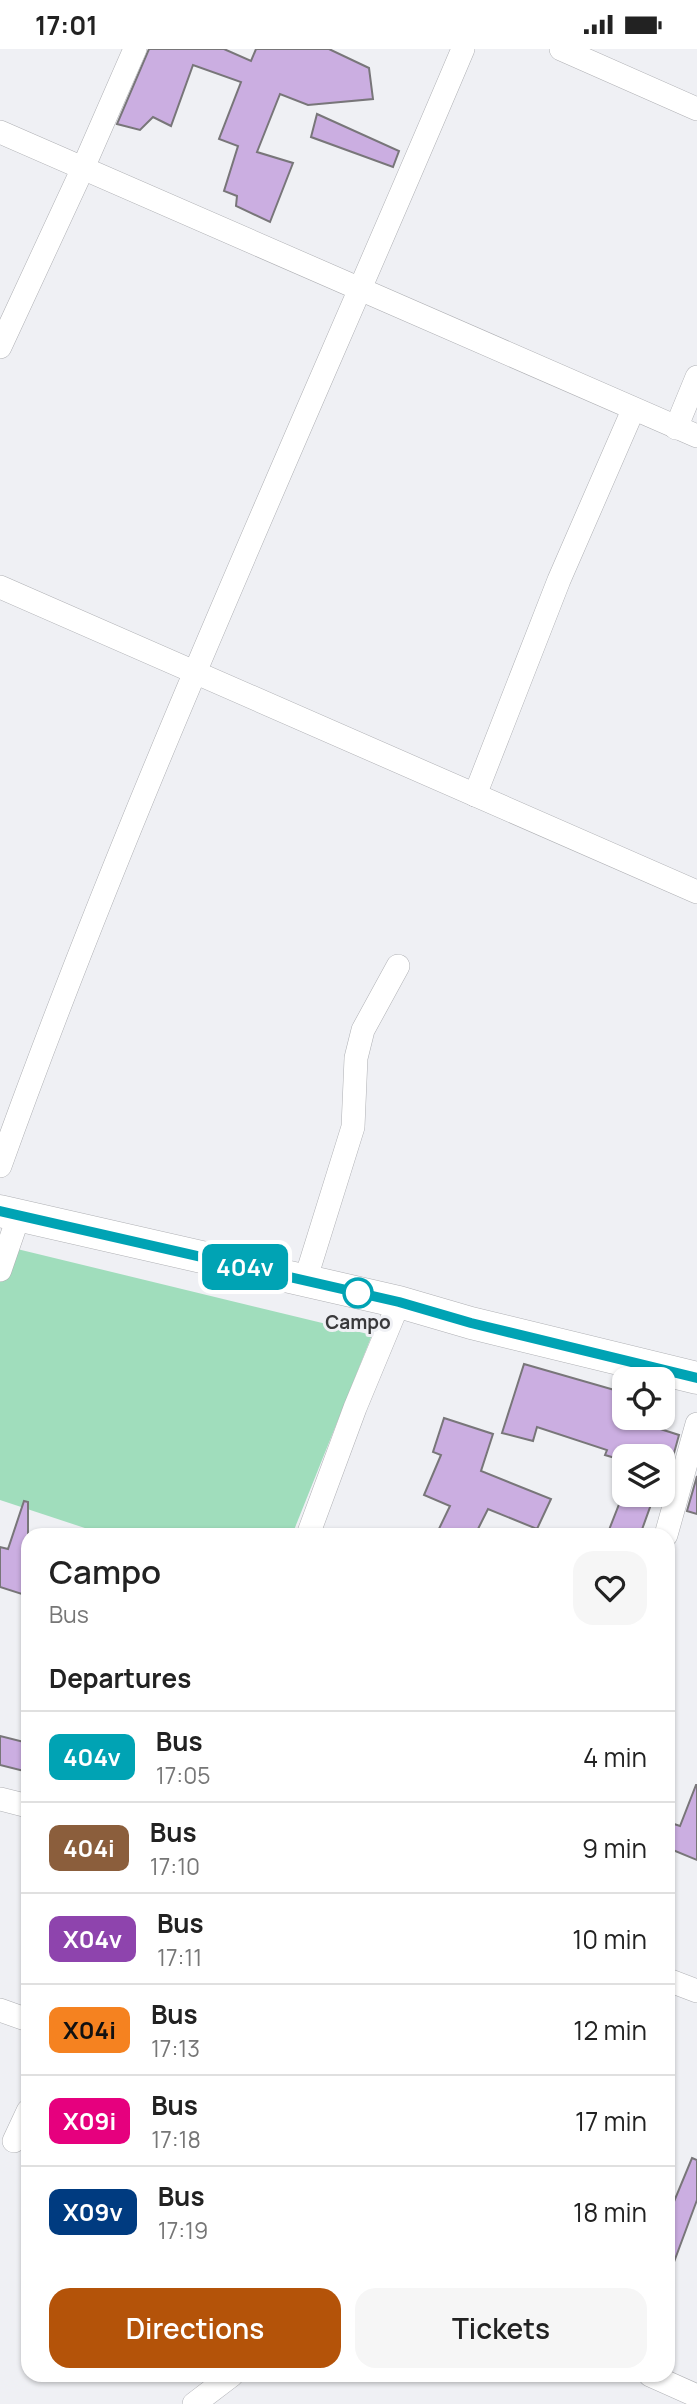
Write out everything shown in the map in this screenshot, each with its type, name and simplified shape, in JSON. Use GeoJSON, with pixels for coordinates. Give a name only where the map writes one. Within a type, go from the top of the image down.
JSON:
{"type":"FeatureCollection","features":[{"type":"Feature","properties":{"kind":"main road"},"geometry":{"type":"LineString","coordinates":[[10,1213],[399,1302],[471,1323],[697,1378]]}},
{"type":"Feature","properties":{"kind":"street"},"geometry":{"type":"LineString","coordinates":[[0,347],[135,49]]}},
{"type":"Feature","properties":{"kind":"street"},"geometry":{"type":"LineString","coordinates":[[0,1166],[38,1059],[195,672],[463,49]]}},
{"type":"Feature","properties":{"kind":"street"},"geometry":{"type":"LineString","coordinates":[[561,49],[697,109]]}},
{"type":"Feature","properties":{"kind":"street"},"geometry":{"type":"LineString","coordinates":[[0,132],[687,432],[697,377]]}},
{"type":"Feature","properties":{"kind":"street"},"geometry":{"type":"LineString","coordinates":[[475,795],[559,580],[633,410]]}},
{"type":"Feature","properties":{"kind":"street"},"geometry":{"type":"LineString","coordinates":[[0,587],[697,892]]}},
{"type":"Feature","properties":{"kind":"street"},"geometry":{"type":"LineString","coordinates":[[305,1281],[354,1127],[356,1058],[363,1030],[398,966]]}},
{"type":"Feature","properties":{"kind":"street"},"geometry":{"type":"LineString","coordinates":[[0,1270],[10,1213]]}},
{"type":"Feature","properties":{"kind":"street"},"geometry":{"type":"LineString","coordinates":[[311,1528],[355,1408],[399,1302]]}},
{"type":"Feature","properties":{"kind":"street"},"geometry":{"type":"LineString","coordinates":[[668,1528],[697,1424]]}},
{"type":"Feature","properties":{"kind":"street"},"geometry":{"type":"LineString","coordinates":[[0,1798],[21,1804]]}},
{"type":"Feature","properties":{"kind":"street"},"geometry":{"type":"LineString","coordinates":[[675,1982],[697,1991]]}},
{"type":"Feature","properties":{"kind":"street"},"geometry":{"type":"LineString","coordinates":[[0,2010],[21,2017]]}},
{"type":"Feature","properties":{"kind":"street"},"geometry":{"type":"LineString","coordinates":[[194,2404],[223,2382]]}},
{"type":"Feature","properties":{"kind":"street"},"geometry":{"type":"LineString","coordinates":[[666,2382],[697,2396]]}},
{"type":"Feature","properties":{"kind":"green space"},"geometry":{"type":"Polygon","coordinates":[[[13,1248],[372,1335],[295,1528],[85,1528],[0,1500],[0,1281],[13,1248]]]}},
{"type":"Feature","properties":{"kind":"building"},"geometry":{"type":"Polygon","coordinates":[[[149,49],[224,49],[251,61],[256,49],[329,49],[369,68],[373,99],[308,105],[280,94],[257,152],[293,163],[270,222],[236,206],[237,196],[224,191],[238,146],[219,139],[241,82],[193,65],[171,126],[153,117],[140,130],[117,124],[149,49]]]}},
{"type":"Feature","properties":{"kind":"building"},"geometry":{"type":"Polygon","coordinates":[[[317,114],[399,151],[393,167],[311,137],[317,114]]]}},
{"type":"Feature","properties":{"kind":"building"},"geometry":{"type":"Polygon","coordinates":[[[524,1364],[612,1389],[612,1430],[663,1430],[679,1435],[675,1450],[675,1444],[612,1444],[612,1457],[605,1455],[607,1450],[537,1427],[533,1441],[502,1433],[524,1364]]]}},
{"type":"Feature","properties":{"kind":"building"},"geometry":{"type":"Polygon","coordinates":[[[444,1418],[493,1434],[481,1471],[551,1499],[537,1528],[488,1509],[478,1528],[439,1528],[450,1506],[424,1495],[441,1455],[433,1452],[444,1418]]]}},
{"type":"Feature","properties":{"kind":"building"},"geometry":{"type":"Polygon","coordinates":[[[697,1476],[697,1514],[687,1511],[697,1476]]]}},
{"type":"Feature","properties":{"kind":"building"},"geometry":{"type":"Polygon","coordinates":[[[24,1501],[28,1502],[28,1528],[21,1528],[21,1594],[0,1587],[0,1547],[8,1549],[24,1501]]]}},
{"type":"Feature","properties":{"kind":"building"},"geometry":{"type":"Polygon","coordinates":[[[618,1507],[650,1507],[643,1528],[610,1528],[618,1507]]]}},
{"type":"Feature","properties":{"kind":"building"},"geometry":{"type":"Polygon","coordinates":[[[0,1736],[21,1741],[21,1770],[0,1765],[0,1736]]]}},
{"type":"Feature","properties":{"kind":"building"},"geometry":{"type":"Polygon","coordinates":[[[697,1785],[697,1860],[675,1851],[675,1824],[680,1826],[697,1785]]]}},
{"type":"Feature","properties":{"kind":"building"},"geometry":{"type":"Polygon","coordinates":[[[692,2158],[697,2160],[697,2200],[675,2259],[675,2199],[692,2158]]]}},
{"type":"Feature","properties":{"kind":"bus line","name":"404v"},"geometry":{"type":"LineString","coordinates":[[0,1211],[399,1302],[471,1323],[697,1378]]}},
{"type":"Feature","properties":{"kind":"place","name":"Campo"},"geometry":{"type":"Point","coordinates":[358,1293]}}]}
